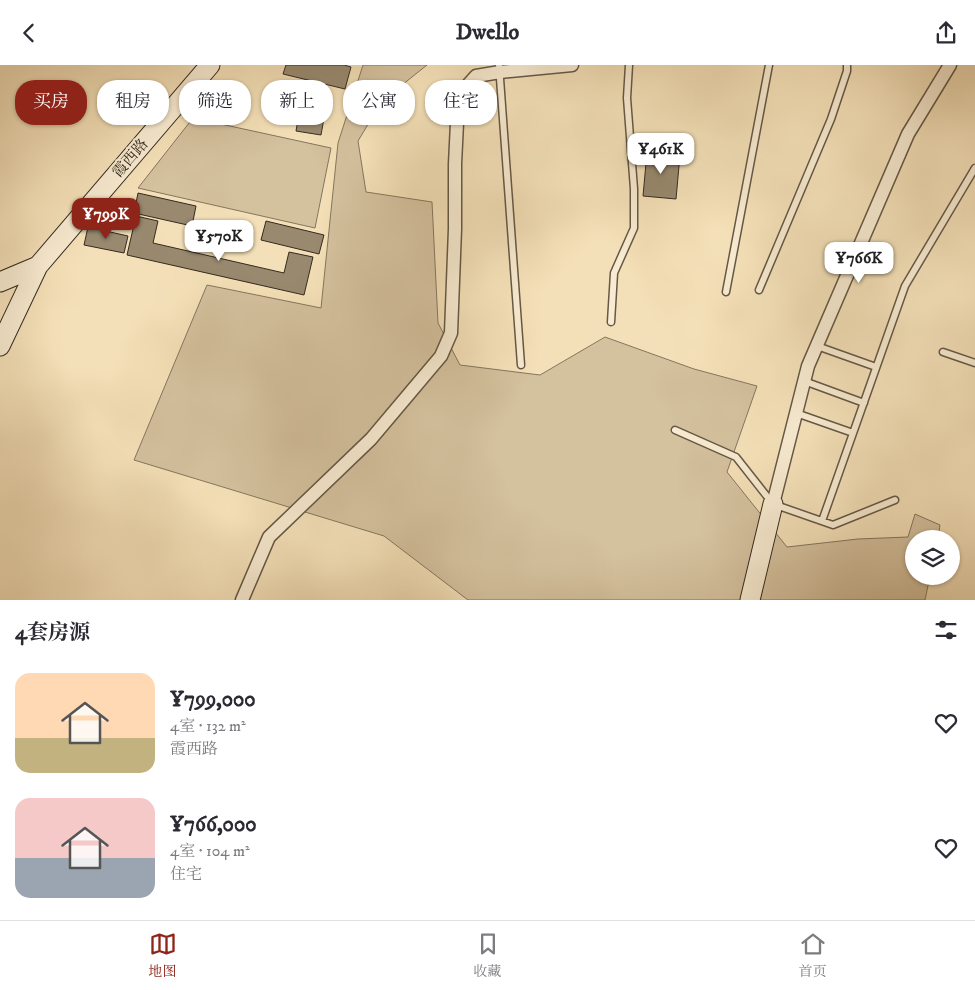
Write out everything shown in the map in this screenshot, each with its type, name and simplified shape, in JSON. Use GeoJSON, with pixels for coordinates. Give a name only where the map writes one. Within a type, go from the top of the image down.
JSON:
{"type":"FeatureCollection","features":[{"type":"Feature","properties":{"kind":"main road","name":"霞西路"},"geometry":{"type":"LineString","coordinates":[[0,282],[38,266],[210,65]]}},
{"type":"Feature","properties":{"kind":"main road"},"geometry":{"type":"LineString","coordinates":[[0,346],[38,266]]}},
{"type":"Feature","properties":{"kind":"main road"},"geometry":{"type":"LineString","coordinates":[[750,600],[773,504]]}},
{"type":"Feature","properties":{"kind":"street"},"geometry":{"type":"LineString","coordinates":[[242,600],[269,537],[371,439],[441,355],[451,333],[458,102],[467,86],[476,76],[500,69],[572,65]]}},
{"type":"Feature","properties":{"kind":"street"},"geometry":{"type":"LineString","coordinates":[[773,504],[808,365],[908,134],[950,65]]}},
{"type":"Feature","properties":{"kind":"lane"},"geometry":{"type":"LineString","coordinates":[[611,322],[614,273],[634,227],[634,189],[627,97],[629,65]]}},
{"type":"Feature","properties":{"kind":"lane"},"geometry":{"type":"LineString","coordinates":[[726,292],[770,65]]}},
{"type":"Feature","properties":{"kind":"lane"},"geometry":{"type":"LineString","coordinates":[[759,290],[831,119],[847,65]]}},
{"type":"Feature","properties":{"kind":"lane"},"geometry":{"type":"LineString","coordinates":[[500,69],[520,365]]}},
{"type":"Feature","properties":{"kind":"lane"},"geometry":{"type":"LineString","coordinates":[[822,521],[905,286],[975,168]]}},
{"type":"Feature","properties":{"kind":"lane"},"geometry":{"type":"LineString","coordinates":[[817,346],[876,367]]}},
{"type":"Feature","properties":{"kind":"lane"},"geometry":{"type":"LineString","coordinates":[[943,352],[975,363]]}},
{"type":"Feature","properties":{"kind":"lane"},"geometry":{"type":"LineString","coordinates":[[804,381],[864,403]]}},
{"type":"Feature","properties":{"kind":"lane"},"geometry":{"type":"LineString","coordinates":[[796,413],[854,433]]}},
{"type":"Feature","properties":{"kind":"lane"},"geometry":{"type":"LineString","coordinates":[[675,430],[736,457],[773,504],[833,525],[895,500]]}},
{"type":"Feature","properties":{"kind":"shaded area"},"geometry":{"type":"Polygon","coordinates":[[[363,65],[427,65],[408,80],[358,80],[363,65]]]}},
{"type":"Feature","properties":{"kind":"shaded area"},"geometry":{"type":"Polygon","coordinates":[[[188,125],[225,125],[331,148],[315,228],[138,188],[188,125]]]}},
{"type":"Feature","properties":{"kind":"shaded area"},"geometry":{"type":"Polygon","coordinates":[[[344,125],[368,125],[358,141],[366,192],[432,202],[438,323],[460,365],[540,375],[605,337],[694,369],[757,386],[727,472],[787,547],[858,539],[905,537],[905,585],[928,585],[925,600],[468,600],[384,536],[134,460],[207,285],[321,308],[338,143],[344,125]]]}},
{"type":"Feature","properties":{"kind":"shaded area"},"geometry":{"type":"Polygon","coordinates":[[[915,514],[940,525],[939,530],[910,530],[915,514]]]}},
{"type":"Feature","properties":{"kind":"building"},"geometry":{"type":"Polygon","coordinates":[[[286,65],[344,65],[351,67],[347,80],[343,80],[343,89],[333,86],[333,80],[308,80],[283,74],[286,65]]]}},
{"type":"Feature","properties":{"kind":"building"},"geometry":{"type":"Polygon","coordinates":[[[297,125],[323,125],[321,135],[296,131],[297,125]]]}},
{"type":"Feature","properties":{"kind":"building"},"geometry":{"type":"Polygon","coordinates":[[[647,152],[680,155],[676,199],[643,196],[647,152]]]}},
{"type":"Feature","properties":{"kind":"building"},"geometry":{"type":"Polygon","coordinates":[[[138,193],[196,206],[192,226],[134,213],[138,193]]]}},
{"type":"Feature","properties":{"kind":"building"},"geometry":{"type":"Polygon","coordinates":[[[136,216],[158,221],[153,243],[284,273],[289,252],[313,257],[304,295],[127,255],[136,216]]]}},
{"type":"Feature","properties":{"kind":"building"},"geometry":{"type":"Polygon","coordinates":[[[266,221],[324,235],[319,254],[261,240],[266,221]]]}},
{"type":"Feature","properties":{"kind":"building"},"geometry":{"type":"Polygon","coordinates":[[[88,227],[128,236],[124,253],[84,245],[88,227]]]}}]}
